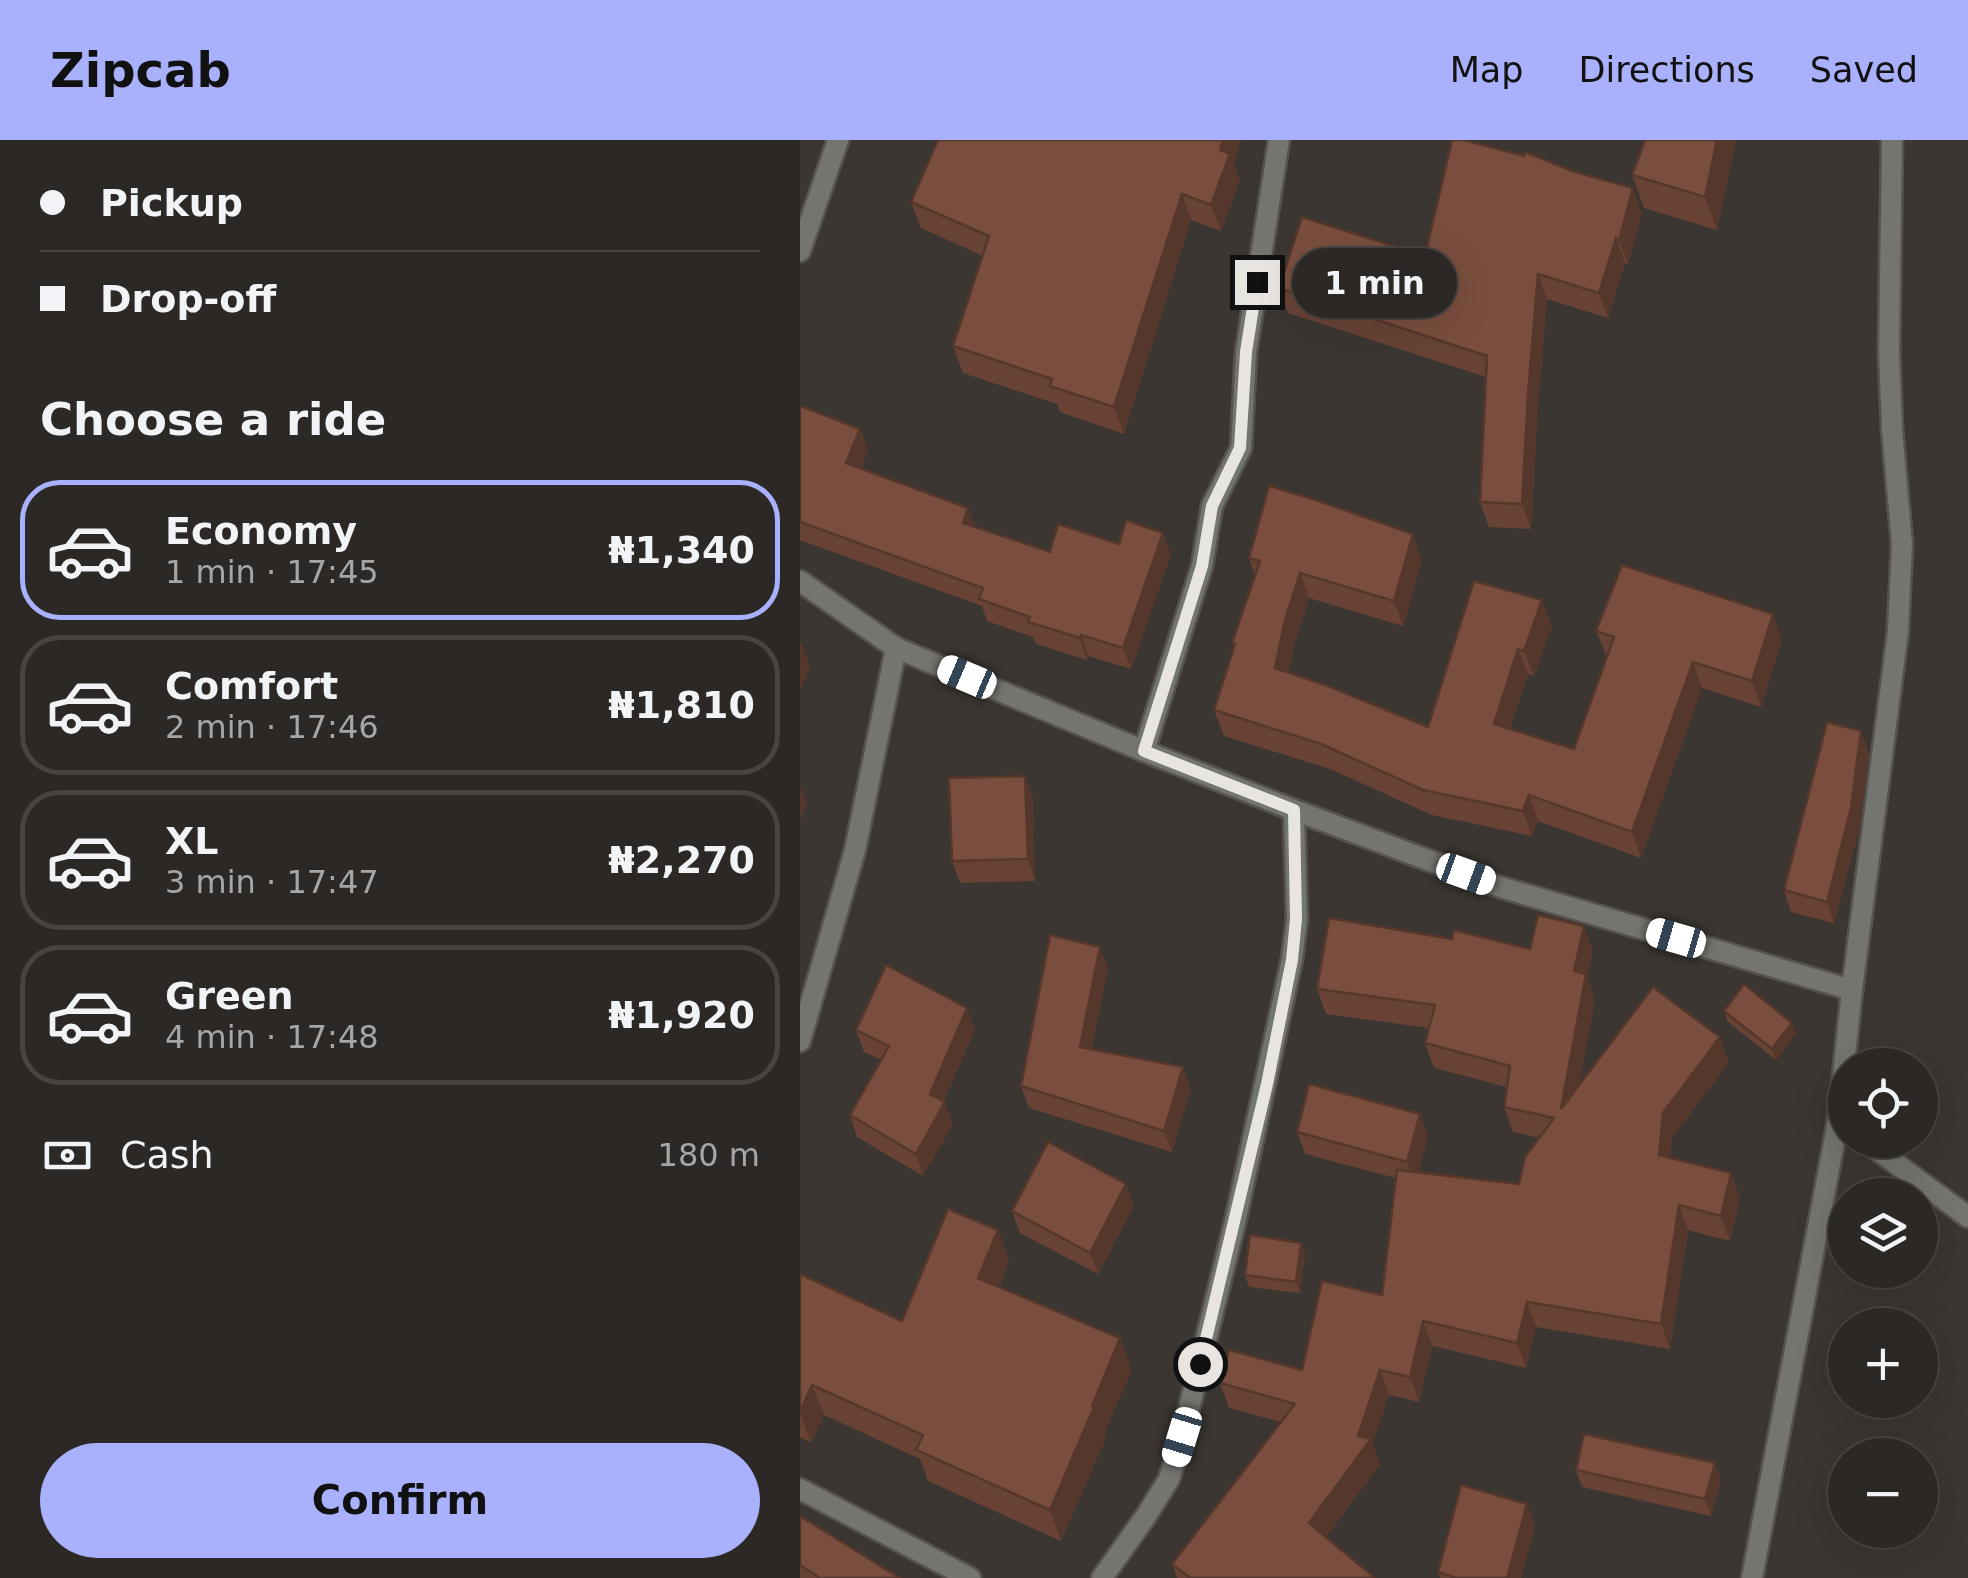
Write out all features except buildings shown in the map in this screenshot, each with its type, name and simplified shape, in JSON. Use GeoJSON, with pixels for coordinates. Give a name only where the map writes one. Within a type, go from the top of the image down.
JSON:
{"type":"FeatureCollection","features":[{"type":"Feature","properties":{"kind":"street"},"geometry":{"type":"LineString","coordinates":[[800,251],[838,140]]}},
{"type":"Feature","properties":{"kind":"street"},"geometry":{"type":"LineString","coordinates":[[1144,751],[1202,566],[1212,506],[1240,448],[1246,352],[1279,140]]}},
{"type":"Feature","properties":{"kind":"street"},"geometry":{"type":"LineString","coordinates":[[1848,1048],[1900,596],[1902,544],[1889,352],[1892,140]]}},
{"type":"Feature","properties":{"kind":"street"},"geometry":{"type":"LineString","coordinates":[[800,582],[896,648],[1294,810],[1500,887],[1852,990]]}},
{"type":"Feature","properties":{"kind":"street"},"geometry":{"type":"LineString","coordinates":[[800,1042],[855,850],[896,648]]}},
{"type":"Feature","properties":{"kind":"street"},"geometry":{"type":"LineString","coordinates":[[1102,1578],[1170,1479],[1182,1437],[1245,1180],[1292,960],[1296,919],[1294,810]]}},
{"type":"Feature","properties":{"kind":"street"},"geometry":{"type":"LineString","coordinates":[[1752,1578],[1835,1158]]}},
{"type":"Feature","properties":{"kind":"street"},"geometry":{"type":"LineString","coordinates":[[1888,1158],[1968,1217]]}},
{"type":"Feature","properties":{"kind":"street"},"geometry":{"type":"LineString","coordinates":[[800,1489],[970,1578]]}},
{"type":"Feature","properties":{"kind":"route"},"geometry":{"type":"LineString","coordinates":[[1200,1364],[1267,1084],[1292,960],[1297,866],[1294,810],[1144,751],[1202,566],[1212,506],[1240,448],[1246,352],[1257,282]]}}]}
